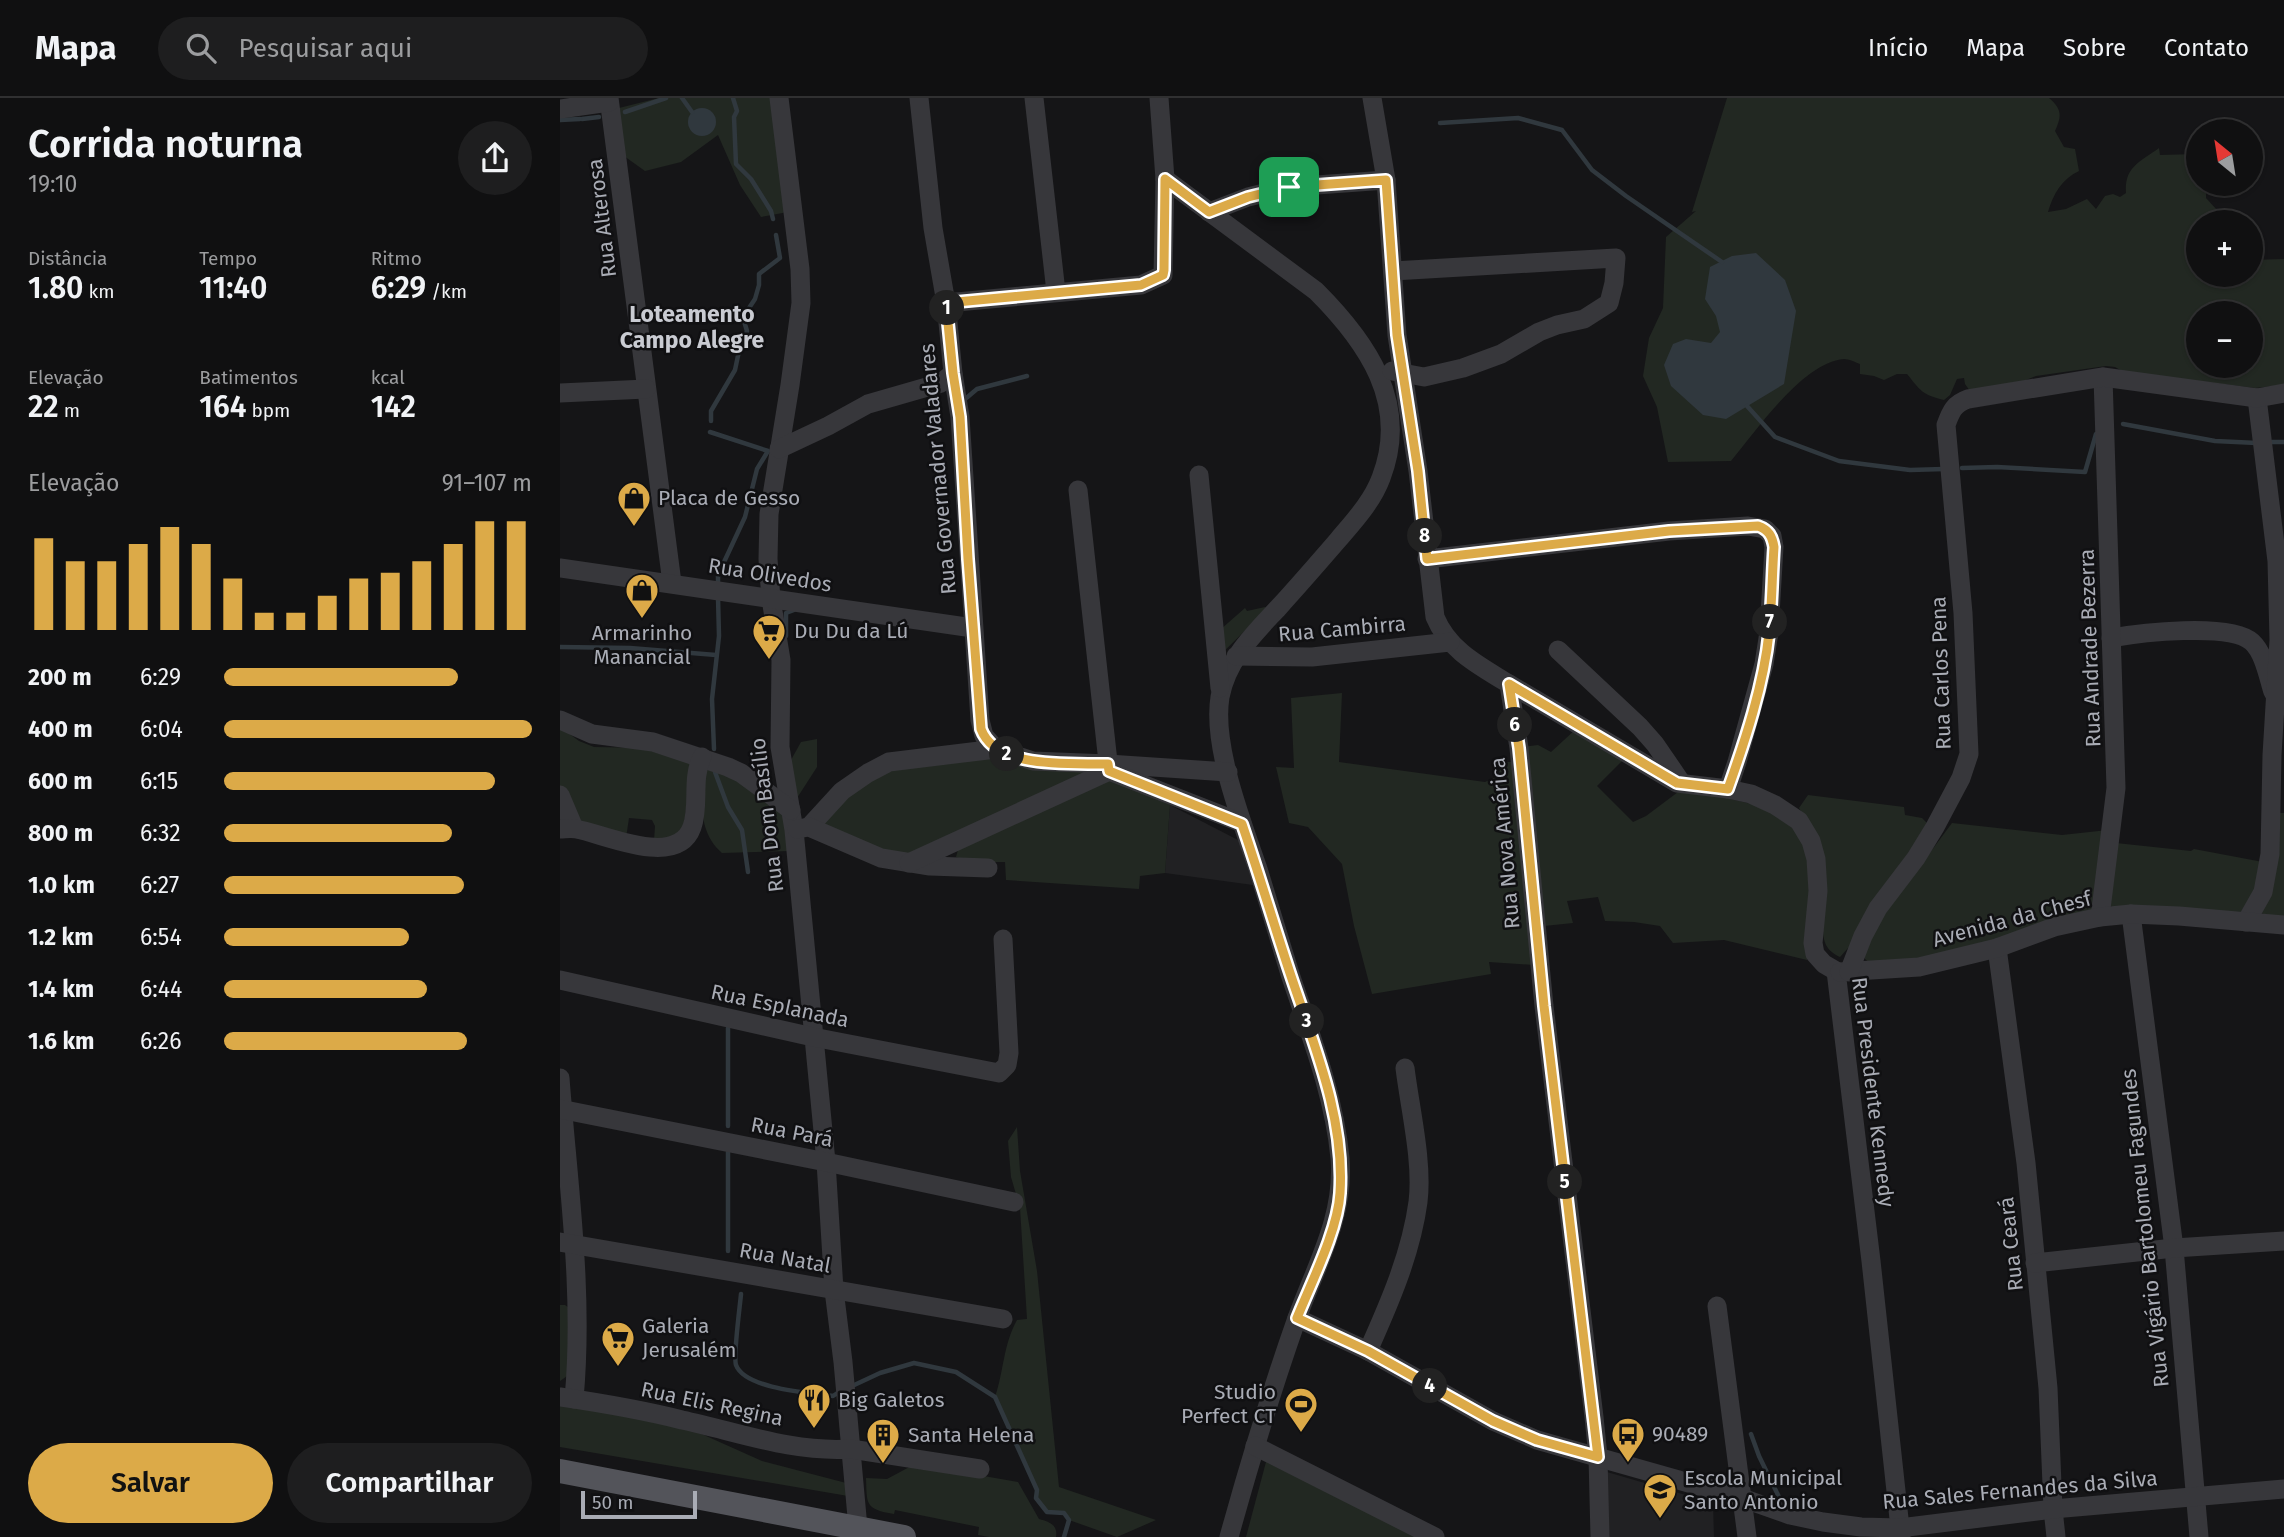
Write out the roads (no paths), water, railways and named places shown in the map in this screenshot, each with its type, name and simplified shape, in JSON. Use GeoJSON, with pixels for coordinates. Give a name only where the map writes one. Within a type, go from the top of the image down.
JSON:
{"type":"FeatureCollection","features":[{"type":"Feature","properties":{"kind":"main road"},"geometry":{"type":"LineString","coordinates":[[560,1471],[904,1537]]}},
{"type":"Feature","properties":{"kind":"street","name":"Rua Dom Basílio"},"geometry":{"type":"LineString","coordinates":[[779,98],[800,269],[801,303],[769,514],[768,559],[771,599],[781,660],[780,747],[798,822],[813,1037],[827,1162],[834,1290],[858,1528]]}},
{"type":"Feature","properties":{"kind":"street","name":"Rua Governador Valadares"},"geometry":{"type":"LineString","coordinates":[[919,98],[933,228],[946,303],[960,417],[980,720],[984,736],[996,749]]}},
{"type":"Feature","properties":{"kind":"street"},"geometry":{"type":"LineString","coordinates":[[1034,98],[1056,292]]}},
{"type":"Feature","properties":{"kind":"street"},"geometry":{"type":"LineString","coordinates":[[946,303],[1141,285],[1163,275],[1165,179],[1159,98]]}},
{"type":"Feature","properties":{"kind":"street"},"geometry":{"type":"LineString","coordinates":[[1372,98],[1386,180],[1394,307],[1418,471],[1435,617],[1450,642],[1465,657],[1509,684]]}},
{"type":"Feature","properties":{"kind":"street"},"geometry":{"type":"LineString","coordinates":[[560,109],[609,100]]}},
{"type":"Feature","properties":{"kind":"street","name":"Rua Alterosa"},"geometry":{"type":"LineString","coordinates":[[609,100],[672,583]]}},
{"type":"Feature","properties":{"kind":"street"},"geometry":{"type":"LineString","coordinates":[[1165,179],[1316,291],[1352,328],[1383,384],[1388,404],[1390,443],[1381,477],[1361,512],[1236,656],[1221,693]]}},
{"type":"Feature","properties":{"kind":"street"},"geometry":{"type":"LineString","coordinates":[[1209,212],[1248,197],[1289,187],[1386,180]]}},
{"type":"Feature","properties":{"kind":"street"},"geometry":{"type":"LineString","coordinates":[[1373,363],[1403,374],[1424,377],[1463,368],[1501,354],[1539,332],[1584,319],[1609,303],[1616,258],[1392,271]]}},
{"type":"Feature","properties":{"kind":"street"},"geometry":{"type":"LineString","coordinates":[[779,449],[868,404],[941,383],[953,373]]}},
{"type":"Feature","properties":{"kind":"street"},"geometry":{"type":"LineString","coordinates":[[2103,377],[2257,398],[2284,393]]}},
{"type":"Feature","properties":{"kind":"street","name":"Rua Carlos Pena"},"geometry":{"type":"LineString","coordinates":[[1843,972],[1878,908],[1916,858],[1935,827],[1961,778],[1969,754],[1963,613],[1946,425],[1951,410],[1957,403],[1968,399],[2103,377]]}},
{"type":"Feature","properties":{"kind":"street","name":"Rua Andrade Bezerra"},"geometry":{"type":"LineString","coordinates":[[2100,917],[2116,788],[2103,377]]}},
{"type":"Feature","properties":{"kind":"street"},"geometry":{"type":"LineString","coordinates":[[560,393],[646,389]]}},
{"type":"Feature","properties":{"kind":"street"},"geometry":{"type":"LineString","coordinates":[[2246,922],[2263,891],[2270,855],[2272,755],[2279,704],[2279,599],[2257,398]]}},
{"type":"Feature","properties":{"kind":"street"},"geometry":{"type":"LineString","coordinates":[[1199,475],[1221,693],[1219,721],[1228,772],[1242,824],[1318,1053],[1337,1130],[1340,1162],[1340,1196],[1329,1241],[1297,1318],[1255,1446],[1229,1537]]}},
{"type":"Feature","properties":{"kind":"street"},"geometry":{"type":"LineString","coordinates":[[1077,490],[1108,768]]}},
{"type":"Feature","properties":{"kind":"street"},"geometry":{"type":"LineString","coordinates":[[1427,559],[1669,531],[1748,526],[1765,529],[1772,536],[1774,547],[1769,632],[1757,695],[1728,789]]}},
{"type":"Feature","properties":{"kind":"street","name":"Rua Olivedos"},"geometry":{"type":"LineString","coordinates":[[560,568],[973,628]]}},
{"type":"Feature","properties":{"kind":"street"},"geometry":{"type":"LineString","coordinates":[[2111,638],[2196,630],[2245,638],[2253,643],[2261,656],[2279,704]]}},
{"type":"Feature","properties":{"kind":"street","name":"Rua Cambirra"},"geometry":{"type":"LineString","coordinates":[[1236,656],[1312,657],[1450,642]]}},
{"type":"Feature","properties":{"kind":"street"},"geometry":{"type":"LineString","coordinates":[[1558,650],[1640,727],[1655,744],[1682,785]]}},
{"type":"Feature","properties":{"kind":"street","name":"Rua Presidente Kennedy"},"geometry":{"type":"LineString","coordinates":[[1509,684],[1682,785],[1728,789],[1751,794],[1775,805],[1799,821],[1811,841],[1816,859],[1818,891],[1813,943],[1815,954],[1824,964],[1843,972],[1901,1532]]}},
{"type":"Feature","properties":{"kind":"street","name":"Rua Nova América"},"geometry":{"type":"LineString","coordinates":[[1509,684],[1519,748],[1544,1006],[1598,1457],[1600,1537]]}},
{"type":"Feature","properties":{"kind":"street"},"geometry":{"type":"LineString","coordinates":[[560,720],[592,734],[653,742],[702,757],[741,773],[798,822],[881,858],[909,863],[988,868]]}},
{"type":"Feature","properties":{"kind":"street"},"geometry":{"type":"LineString","coordinates":[[798,822],[868,773],[889,762],[996,749],[1032,761],[1108,768],[1228,772]]}},
{"type":"Feature","properties":{"kind":"street"},"geometry":{"type":"LineString","coordinates":[[560,795],[567,828],[645,847],[676,845],[687,837],[693,825],[696,771],[702,757]]}},
{"type":"Feature","properties":{"kind":"street"},"geometry":{"type":"LineString","coordinates":[[909,863],[1108,768],[1242,824]]}},
{"type":"Feature","properties":{"kind":"street","name":"Avenida da Chesf"},"geometry":{"type":"LineString","coordinates":[[1843,972],[1919,967],[1997,948],[2054,927],[2100,917],[2131,914],[2179,916],[2284,925]]}},
{"type":"Feature","properties":{"kind":"street","name":"Rua Vigário Bartolomeu Fagundes"},"geometry":{"type":"LineString","coordinates":[[2131,914],[2174,1248],[2199,1537]]}},
{"type":"Feature","properties":{"kind":"street","name":"Rua Esplanada"},"geometry":{"type":"LineString","coordinates":[[560,980],[813,1037],[999,1073],[1004,1070],[1009,1053],[1003,939]]}},
{"type":"Feature","properties":{"kind":"street","name":"Rua Ceará"},"geometry":{"type":"LineString","coordinates":[[1997,948],[2026,1163],[2048,1388],[2056,1537]]}},
{"type":"Feature","properties":{"kind":"street"},"geometry":{"type":"LineString","coordinates":[[1368,1351],[1397,1283],[1418,1202],[1418,1172],[1405,1068]]}},
{"type":"Feature","properties":{"kind":"street"},"geometry":{"type":"LineString","coordinates":[[560,1078],[568,1243],[578,1329],[567,1398]]}},
{"type":"Feature","properties":{"kind":"street","name":"Rua Pará"},"geometry":{"type":"LineString","coordinates":[[561,1109],[1014,1202]]}},
{"type":"Feature","properties":{"kind":"street"},"geometry":{"type":"LineString","coordinates":[[2035,1263],[2174,1248],[2284,1241]]}},
{"type":"Feature","properties":{"kind":"street","name":"Rua Natal"},"geometry":{"type":"LineString","coordinates":[[568,1243],[1003,1319]]}},
{"type":"Feature","properties":{"kind":"street"},"geometry":{"type":"LineString","coordinates":[[1717,1306],[1747,1537]]}},
{"type":"Feature","properties":{"kind":"street","name":"Rua Sales Fernandes da Silva"},"geometry":{"type":"LineString","coordinates":[[1297,1318],[1368,1351],[1493,1421],[1537,1440],[1742,1498],[1790,1515],[1824,1522],[1901,1532],[2053,1510],[2284,1489]]}},
{"type":"Feature","properties":{"kind":"street","name":"Rua Elis Regina"},"geometry":{"type":"LineString","coordinates":[[567,1398],[683,1420],[757,1440],[831,1450],[852,1449],[980,1469]]}},
{"type":"Feature","properties":{"kind":"street"},"geometry":{"type":"LineString","coordinates":[[1255,1446],[1434,1537]]}},
{"type":"Feature","properties":{"kind":"street"},"geometry":{"type":"LineString","coordinates":[[560,1460],[599,1478]]}},
{"type":"Feature","properties":{"kind":"waterway"},"geometry":{"type":"LineString","coordinates":[[625,112],[666,98]]}},
{"type":"Feature","properties":{"kind":"waterway"},"geometry":{"type":"LineString","coordinates":[[682,98],[692,112]]}},
{"type":"Feature","properties":{"kind":"waterway"},"geometry":{"type":"LineString","coordinates":[[733,98],[737,111],[734,117],[736,164],[751,179],[771,211],[773,219]]}},
{"type":"Feature","properties":{"kind":"waterway"},"geometry":{"type":"LineString","coordinates":[[582,119],[599,117]]}},
{"type":"Feature","properties":{"kind":"waterway"},"geometry":{"type":"LineString","coordinates":[[1440,123],[1518,118],[1562,130],[1592,170],[1722,262]]}},
{"type":"Feature","properties":{"kind":"waterway"},"geometry":{"type":"LineString","coordinates":[[560,120],[580,119]]}},
{"type":"Feature","properties":{"kind":"waterway"},"geometry":{"type":"LineString","coordinates":[[711,421],[711,411],[735,370],[747,331],[744,321],[755,299],[759,274],[780,258],[776,235]]}},
{"type":"Feature","properties":{"kind":"waterway"},"geometry":{"type":"LineString","coordinates":[[964,400],[977,389],[1027,376]]}},
{"type":"Feature","properties":{"kind":"waterway"},"geometry":{"type":"LineString","coordinates":[[1747,406],[1775,437],[1839,461],[1910,470],[1944,469]]}},
{"type":"Feature","properties":{"kind":"waterway"},"geometry":{"type":"LineString","coordinates":[[2123,424],[2215,441],[2257,443]]}},
{"type":"Feature","properties":{"kind":"waterway"},"geometry":{"type":"LineString","coordinates":[[710,432],[768,451],[757,469],[745,517],[718,575],[718,585]]}},
{"type":"Feature","properties":{"kind":"waterway"},"geometry":{"type":"LineString","coordinates":[[1962,468],[1997,467],[2085,472],[2096,434]]}},
{"type":"Feature","properties":{"kind":"waterway"},"geometry":{"type":"LineString","coordinates":[[2272,442],[2284,442]]}},
{"type":"Feature","properties":{"kind":"waterway"},"geometry":{"type":"LineString","coordinates":[[714,749],[712,699],[719,636],[718,597]]}},
{"type":"Feature","properties":{"kind":"waterway"},"geometry":{"type":"LineString","coordinates":[[786,636],[786,613],[794,610]]}},
{"type":"Feature","properties":{"kind":"waterway"},"geometry":{"type":"LineString","coordinates":[[560,647],[630,648],[716,655]]}},
{"type":"Feature","properties":{"kind":"waterway"},"geometry":{"type":"LineString","coordinates":[[715,772],[728,807],[742,830],[748,872]]}},
{"type":"Feature","properties":{"kind":"waterway"},"geometry":{"type":"LineString","coordinates":[[728,1028],[728,1126]]}},
{"type":"Feature","properties":{"kind":"waterway"},"geometry":{"type":"LineString","coordinates":[[728,1152],[728,1251]]}},
{"type":"Feature","properties":{"kind":"waterway"},"geometry":{"type":"LineString","coordinates":[[741,1294],[735,1360],[742,1373],[752,1380],[779,1388],[833,1396],[839,1392]]}},
{"type":"Feature","properties":{"kind":"waterway"},"geometry":{"type":"LineString","coordinates":[[850,1387],[880,1373],[914,1363],[956,1372],[995,1397],[1037,1490],[1036,1498],[1047,1512],[1064,1513],[1069,1520],[1064,1537]]}},
{"type":"Feature","properties":{"kind":"waterway"},"geometry":{"type":"LineString","coordinates":[[1751,1434],[1779,1497]]}},
{"type":"Feature","properties":{"kind":"place","name":"Placa de Gesso"},"geometry":{"type":"Point","coordinates":[634,528]}},
{"type":"Feature","properties":{"kind":"place","name":"Armarinho Manancial"},"geometry":{"type":"Point","coordinates":[642,620]}},
{"type":"Feature","properties":{"kind":"place","name":"Du Du da Lú"},"geometry":{"type":"Point","coordinates":[769,661]}},
{"type":"Feature","properties":{"kind":"place","name":"Galeria Jerusalém"},"geometry":{"type":"Point","coordinates":[618,1368]}},
{"type":"Feature","properties":{"kind":"place","name":"Big Galetos"},"geometry":{"type":"Point","coordinates":[814,1430]}},
{"type":"Feature","properties":{"kind":"place","name":"Studio Perfect CT"},"geometry":{"type":"Point","coordinates":[1301,1434]}},
{"type":"Feature","properties":{"kind":"place","name":"90489"},"geometry":{"type":"Point","coordinates":[1628,1464]}},
{"type":"Feature","properties":{"kind":"place","name":"Santa Helena"},"geometry":{"type":"Point","coordinates":[883,1465]}},
{"type":"Feature","properties":{"kind":"place","name":"Escola Municipal Santo Antonio"},"geometry":{"type":"Point","coordinates":[1660,1520]}},
{"type":"Feature","properties":{"kind":"district","name":"Loteamento Campo Alegre"},"geometry":{"type":"Point","coordinates":[692,327]}}]}
